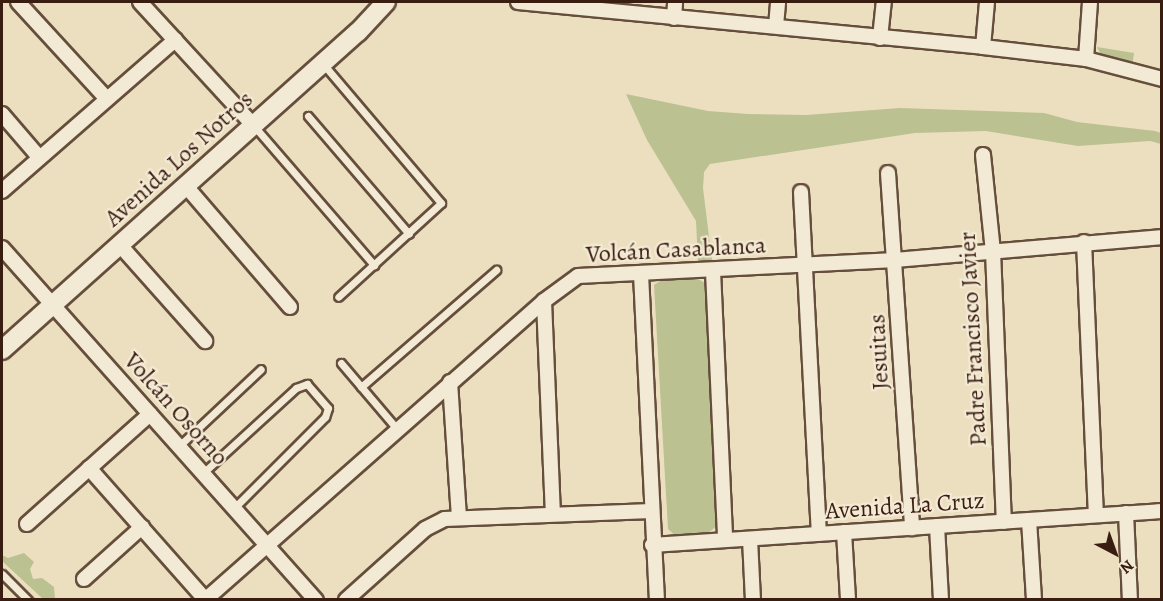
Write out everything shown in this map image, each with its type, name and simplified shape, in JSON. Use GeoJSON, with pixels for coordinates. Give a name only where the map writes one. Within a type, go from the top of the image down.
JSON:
{"type":"FeatureCollection","features":[{"type":"Feature","properties":{"kind":"main road","name":"Avenida Los Notros"},"geometry":{"type":"LineString","coordinates":[[2,350],[322,63],[386,2]]}},
{"type":"Feature","properties":{"kind":"street"},"geometry":{"type":"LineString","coordinates":[[18,2],[106,98]]}},
{"type":"Feature","properties":{"kind":"street"},"geometry":{"type":"LineString","coordinates":[[140,2],[252,124]]}},
{"type":"Feature","properties":{"kind":"street"},"geometry":{"type":"LineString","coordinates":[[518,2],[569,4],[674,18],[776,26],[1086,59],[1161,79]]}},
{"type":"Feature","properties":{"kind":"street"},"geometry":{"type":"LineString","coordinates":[[674,18],[675,2]]}},
{"type":"Feature","properties":{"kind":"street"},"geometry":{"type":"LineString","coordinates":[[776,26],[778,2]]}},
{"type":"Feature","properties":{"kind":"street"},"geometry":{"type":"LineString","coordinates":[[880,38],[884,2]]}},
{"type":"Feature","properties":{"kind":"street"},"geometry":{"type":"LineString","coordinates":[[983,47],[987,2]]}},
{"type":"Feature","properties":{"kind":"street"},"geometry":{"type":"LineString","coordinates":[[1086,59],[1090,2]]}},
{"type":"Feature","properties":{"kind":"street"},"geometry":{"type":"LineString","coordinates":[[2,191],[175,40]]}},
{"type":"Feature","properties":{"kind":"street"},"geometry":{"type":"LineString","coordinates":[[2,114],[39,157]]}},
{"type":"Feature","properties":{"kind":"street","name":"Padre Francisco Javier"},"geometry":{"type":"LineString","coordinates":[[983,155],[993,251],[1004,522]]}},
{"type":"Feature","properties":{"kind":"street","name":"Jesuitas"},"geometry":{"type":"LineString","coordinates":[[888,173],[896,260],[912,528]]}},
{"type":"Feature","properties":{"kind":"street"},"geometry":{"type":"LineString","coordinates":[[185,185],[290,307]]}},
{"type":"Feature","properties":{"kind":"street"},"geometry":{"type":"LineString","coordinates":[[801,192],[819,534]]}},
{"type":"Feature","properties":{"kind":"street","name":"Volcán Casablanca"},"geometry":{"type":"LineString","coordinates":[[205,599],[450,382],[544,301],[578,276],[896,260],[1161,237]]}},
{"type":"Feature","properties":{"kind":"street"},"geometry":{"type":"LineString","coordinates":[[1084,242],[1096,515]]}},
{"type":"Feature","properties":{"kind":"street"},"geometry":{"type":"LineString","coordinates":[[120,244],[205,341]]}},
{"type":"Feature","properties":{"kind":"street","name":"Volcán Osorno"},"geometry":{"type":"LineString","coordinates":[[2,248],[316,600]]}},
{"type":"Feature","properties":{"kind":"street"},"geometry":{"type":"LineString","coordinates":[[713,271],[725,540]]}},
{"type":"Feature","properties":{"kind":"street"},"geometry":{"type":"LineString","coordinates":[[641,274],[652,545],[657,600]]}},
{"type":"Feature","properties":{"kind":"street"},"geometry":{"type":"LineString","coordinates":[[544,301],[553,513]]}},
{"type":"Feature","properties":{"kind":"street"},"geometry":{"type":"LineString","coordinates":[[450,382],[459,517]]}},
{"type":"Feature","properties":{"kind":"street"},"geometry":{"type":"LineString","coordinates":[[27,525],[150,414]]}},
{"type":"Feature","properties":{"kind":"street"},"geometry":{"type":"LineString","coordinates":[[89,468],[205,599]]}},
{"type":"Feature","properties":{"kind":"street"},"geometry":{"type":"LineString","coordinates":[[346,600],[424,529],[438,521],[459,517],[651,511]]}},
{"type":"Feature","properties":{"kind":"street","name":"Avenida La Cruz"},"geometry":{"type":"LineString","coordinates":[[652,545],[1161,511]]}},
{"type":"Feature","properties":{"kind":"street"},"geometry":{"type":"LineString","coordinates":[[1126,513],[1130,600]]}},
{"type":"Feature","properties":{"kind":"street"},"geometry":{"type":"LineString","coordinates":[[1029,520],[1034,600]]}},
{"type":"Feature","properties":{"kind":"street"},"geometry":{"type":"LineString","coordinates":[[938,526],[941,600]]}},
{"type":"Feature","properties":{"kind":"street"},"geometry":{"type":"LineString","coordinates":[[84,579],[142,527]]}},
{"type":"Feature","properties":{"kind":"street"},"geometry":{"type":"LineString","coordinates":[[844,532],[848,600]]}},
{"type":"Feature","properties":{"kind":"street"},"geometry":{"type":"LineString","coordinates":[[750,539],[753,600]]}},
{"type":"Feature","properties":{"kind":"lane"},"geometry":{"type":"LineString","coordinates":[[322,63],[440,199],[440,207],[338,297]]}},
{"type":"Feature","properties":{"kind":"lane"},"geometry":{"type":"LineString","coordinates":[[308,116],[409,234]]}},
{"type":"Feature","properties":{"kind":"lane"},"geometry":{"type":"LineString","coordinates":[[252,124],[374,265]]}},
{"type":"Feature","properties":{"kind":"lane"},"geometry":{"type":"LineString","coordinates":[[362,387],[496,270]]}},
{"type":"Feature","properties":{"kind":"lane"},"geometry":{"type":"LineString","coordinates":[[341,363],[397,429]]}},
{"type":"Feature","properties":{"kind":"lane"},"geometry":{"type":"LineString","coordinates":[[179,446],[261,369]]}},
{"type":"Feature","properties":{"kind":"lane"},"geometry":{"type":"LineString","coordinates":[[203,473],[296,388],[307,384],[328,408],[325,417],[234,508]]}},
{"type":"Feature","properties":{"kind":"lane"},"geometry":{"type":"LineString","coordinates":[[2,574],[28,600]]}},
{"type":"Feature","properties":{"kind":"green space"},"geometry":{"type":"Polygon","coordinates":[[[1097,47],[1134,53],[1132,67],[1103,59],[1097,47]]]}},
{"type":"Feature","properties":{"kind":"green space"},"geometry":{"type":"Polygon","coordinates":[[[626,94],[708,111],[748,114],[806,115],[900,108],[1044,113],[1077,122],[1155,131],[1161,133],[1161,144],[1150,141],[1078,146],[986,131],[915,133],[710,164],[704,172],[703,188],[712,261],[698,261],[696,221],[647,140],[626,94]]]}},
{"type":"Feature","properties":{"kind":"green space"},"geometry":{"type":"Polygon","coordinates":[[[663,279],[698,279],[705,283],[719,524],[706,535],[678,538],[668,529],[654,285],[663,279]]]}},
{"type":"Feature","properties":{"kind":"green space"},"geometry":{"type":"Polygon","coordinates":[[[24,553],[34,562],[30,569],[33,579],[42,578],[54,587],[55,599],[43,599],[2,561],[2,555],[8,558],[24,553]]]}}]}
